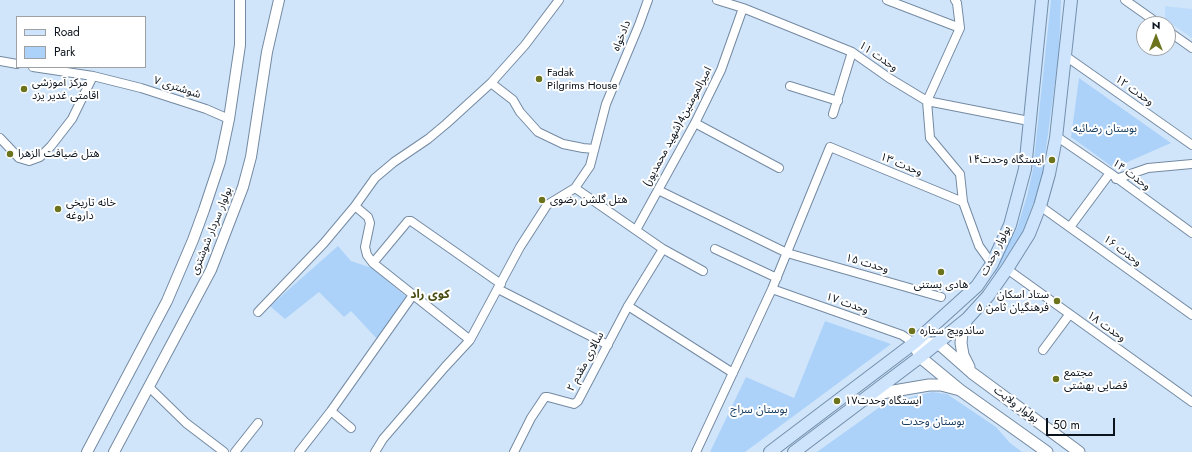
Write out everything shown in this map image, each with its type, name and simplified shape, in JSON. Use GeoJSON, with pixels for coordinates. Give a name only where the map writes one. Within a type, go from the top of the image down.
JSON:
{"type":"FeatureCollection","features":[{"type":"Feature","properties":{"kind":"main road","name":"بولوار وحدت"},"geometry":{"type":"LineString","coordinates":[[770,452],[914,343],[977,286],[992,264],[1010,225],[1025,169],[1042,0]]}},
{"type":"Feature","properties":{"kind":"main road","name":"بولوار وحدت"},"geometry":{"type":"LineString","coordinates":[[794,452],[968,319],[988,296],[1029,234],[1050,174],[1056,136],[1071,0]]}},
{"type":"Feature","properties":{"kind":"main road","name":"بولوار ولایت"},"geometry":{"type":"LineString","coordinates":[[968,319],[962,333],[961,344],[963,355],[972,373]]}},
{"type":"Feature","properties":{"kind":"main road"},"geometry":{"type":"LineString","coordinates":[[914,343],[938,343]]}},
{"type":"Feature","properties":{"kind":"main road","name":"بولوار ولایت"},"geometry":{"type":"LineString","coordinates":[[914,343],[920,357],[960,390],[1047,452]]}},
{"type":"Feature","properties":{"kind":"main road","name":"بولوار ولایت"},"geometry":{"type":"LineString","coordinates":[[938,343],[972,373],[1079,452]]}},
{"type":"Feature","properties":{"kind":"main road"},"geometry":{"type":"LineString","coordinates":[[960,390],[959,385],[961,376],[967,373],[972,373]]}},
{"type":"Feature","properties":{"kind":"main road","name":"بولوار ولایت"},"geometry":{"type":"LineString","coordinates":[[870,395],[929,385],[940,385],[960,390]]}},
{"type":"Feature","properties":{"kind":"street","name":"بولوار سردار شوشتری"},"geometry":{"type":"LineString","coordinates":[[87,452],[167,301],[193,240],[220,162],[229,119],[240,44],[240,0]]}},
{"type":"Feature","properties":{"kind":"street","name":"بولوار سردار شوشتری"},"geometry":{"type":"LineString","coordinates":[[114,452],[211,270],[243,188],[251,157],[267,52],[279,0]]}},
{"type":"Feature","properties":{"kind":"street"},"geometry":{"type":"LineString","coordinates":[[258,312],[324,243],[375,178],[394,162],[428,139],[491,83],[524,45],[559,0]]}},
{"type":"Feature","properties":{"kind":"street","name":"دادخواه"},"geometry":{"type":"LineString","coordinates":[[575,188],[590,166],[606,104],[648,0]]}},
{"type":"Feature","properties":{"kind":"street","name":"وحدت ۱۱"},"geometry":{"type":"LineString","coordinates":[[717,0],[728,2],[852,52],[889,78],[927,101],[1029,121]]}},
{"type":"Feature","properties":{"kind":"street"},"geometry":{"type":"LineString","coordinates":[[887,0],[960,28]]}},
{"type":"Feature","properties":{"kind":"street"},"geometry":{"type":"LineString","coordinates":[[955,0],[957,4],[960,28],[927,101],[930,138],[960,174],[963,202],[979,246],[992,264]]}},
{"type":"Feature","properties":{"kind":"street"},"geometry":{"type":"LineString","coordinates":[[1125,0],[1148,16]]}},
{"type":"Feature","properties":{"kind":"street","name":"امیرالمومنین4(شهید محمدپور)"},"geometry":{"type":"LineString","coordinates":[[636,230],[695,122],[721,70],[743,8]]}},
{"type":"Feature","properties":{"kind":"street"},"geometry":{"type":"LineString","coordinates":[[1176,37],[1192,48]]}},
{"type":"Feature","properties":{"kind":"street"},"geometry":{"type":"LineString","coordinates":[[833,114],[852,52]]}},
{"type":"Feature","properties":{"kind":"street","name":"وحدت ۱۲"},"geometry":{"type":"LineString","coordinates":[[1064,55],[1192,145]]}},
{"type":"Feature","properties":{"kind":"street"},"geometry":{"type":"LineString","coordinates":[[0,61],[16,64]]}},
{"type":"Feature","properties":{"kind":"street","name":"شوشتری ۷"},"geometry":{"type":"LineString","coordinates":[[40,68],[93,76],[160,94],[206,109],[229,119]]}},
{"type":"Feature","properties":{"kind":"street"},"geometry":{"type":"LineString","coordinates":[[0,138],[18,158],[29,161],[40,158],[72,119],[93,76]]}},
{"type":"Feature","properties":{"kind":"street"},"geometry":{"type":"LineString","coordinates":[[491,83],[513,100],[520,112],[538,132],[563,144],[582,148],[594,148]]}},
{"type":"Feature","properties":{"kind":"street"},"geometry":{"type":"LineString","coordinates":[[790,86],[838,101]]}},
{"type":"Feature","properties":{"kind":"street"},"geometry":{"type":"LineString","coordinates":[[695,122],[779,168]]}},
{"type":"Feature","properties":{"kind":"street","name":"وحدت ۱۴"},"geometry":{"type":"LineString","coordinates":[[1056,136],[1192,233]]}},
{"type":"Feature","properties":{"kind":"street","name":"وحدت ۱۳"},"geometry":{"type":"LineString","coordinates":[[787,252],[830,148],[963,202]]}},
{"type":"Feature","properties":{"kind":"street"},"geometry":{"type":"LineString","coordinates":[[1070,227],[1113,176],[1148,168],[1192,164]]}},
{"type":"Feature","properties":{"kind":"street"},"geometry":{"type":"LineString","coordinates":[[375,452],[383,438],[470,340],[520,247],[547,205],[575,188],[663,249],[703,271]]}},
{"type":"Feature","properties":{"kind":"street","name":"وحدت ۱۵"},"geometry":{"type":"LineString","coordinates":[[658,190],[787,252],[941,297]]}},
{"type":"Feature","properties":{"kind":"street"},"geometry":{"type":"LineString","coordinates":[[354,206],[368,217],[370,223],[365,247],[367,255],[373,263],[470,340]]}},
{"type":"Feature","properties":{"kind":"street","name":"وحدت ۱۶"},"geometry":{"type":"LineString","coordinates":[[1040,206],[1192,315]]}},
{"type":"Feature","properties":{"kind":"street"},"geometry":{"type":"LineString","coordinates":[[373,263],[408,221],[411,221],[499,287],[608,344]]}},
{"type":"Feature","properties":{"kind":"street","name":"سالاری مقدم ۲"},"geometry":{"type":"LineString","coordinates":[[514,452],[531,418],[545,397],[547,396],[577,403],[628,306],[663,249]]}},
{"type":"Feature","properties":{"kind":"street"},"geometry":{"type":"LineString","coordinates":[[715,249],[776,278]]}},
{"type":"Feature","properties":{"kind":"street"},"geometry":{"type":"LineString","coordinates":[[696,452],[772,289],[787,252]]}},
{"type":"Feature","properties":{"kind":"street","name":"وحدت ۱۸"},"geometry":{"type":"LineString","coordinates":[[1007,269],[1192,402]]}},
{"type":"Feature","properties":{"kind":"street","name":"وحدت ۱۷"},"geometry":{"type":"LineString","coordinates":[[772,289],[902,335],[914,343]]}},
{"type":"Feature","properties":{"kind":"street"},"geometry":{"type":"LineString","coordinates":[[299,452],[331,411],[413,295]]}},
{"type":"Feature","properties":{"kind":"street"},"geometry":{"type":"LineString","coordinates":[[628,306],[733,373]]}},
{"type":"Feature","properties":{"kind":"street"},"geometry":{"type":"LineString","coordinates":[[1043,350],[1069,315]]}},
{"type":"Feature","properties":{"kind":"street"},"geometry":{"type":"LineString","coordinates":[[149,387],[186,423],[224,452]]}},
{"type":"Feature","properties":{"kind":"street"},"geometry":{"type":"LineString","coordinates":[[331,411],[351,428]]}},
{"type":"Feature","properties":{"kind":"street"},"geometry":{"type":"LineString","coordinates":[[235,452],[258,423]]}},
{"type":"Feature","properties":{"kind":"shaded area"},"geometry":{"type":"Polygon","coordinates":[[[1165,6],[1192,9],[1192,38],[1176,27],[1176,16],[1165,16],[1165,6]]]}},
{"type":"Feature","properties":{"kind":"green space"},"geometry":{"type":"Polygon","coordinates":[[[1051,0],[1061,0],[1059,52],[1043,171],[1036,197],[1023,231],[995,274],[993,271],[1017,228],[1027,196],[1033,169],[1051,0]]]}},
{"type":"Feature","properties":{"kind":"green space","name":"بوستان رضائیه"},"geometry":{"type":"Polygon","coordinates":[[[1079,78],[1171,143],[1114,168],[1071,137],[1079,78]]]}},
{"type":"Feature","properties":{"kind":"green space"},"geometry":{"type":"Polygon","coordinates":[[[338,246],[351,261],[372,268],[408,298],[378,340],[351,311],[344,317],[319,292],[285,319],[270,306],[338,246]]]}},
{"type":"Feature","properties":{"kind":"green space","name":"بوستان سراج"},"geometry":{"type":"Polygon","coordinates":[[[825,321],[891,344],[745,452],[710,452],[746,377],[794,398],[825,321]]]}},
{"type":"Feature","properties":{"kind":"green space","name":"بوستان وحدت"},"geometry":{"type":"Polygon","coordinates":[[[932,392],[947,394],[996,427],[1010,443],[1022,452],[817,452],[884,404],[932,392]]]}},
{"type":"Feature","properties":{"kind":"place","name":"Fadak Pilgrims House"},"geometry":{"type":"Point","coordinates":[539,79]}},
{"type":"Feature","properties":{"kind":"place","name":"مرکز آموزشی اقامتی غدیر یزد"},"geometry":{"type":"Point","coordinates":[24,89]}},
{"type":"Feature","properties":{"kind":"place","name":"هتل ضیافت الزهرا"},"geometry":{"type":"Point","coordinates":[10,154]}},
{"type":"Feature","properties":{"kind":"place","name":"ایستگاه وحدت۱۴"},"geometry":{"type":"Point","coordinates":[1052,160]}},
{"type":"Feature","properties":{"kind":"place","name":"هتل گلشن رضوی"},"geometry":{"type":"Point","coordinates":[542,200]}},
{"type":"Feature","properties":{"kind":"place","name":"خانه تاریخی داروغه"},"geometry":{"type":"Point","coordinates":[58,209]}},
{"type":"Feature","properties":{"kind":"place","name":"هادی بستنی"},"geometry":{"type":"Point","coordinates":[941,272]}},
{"type":"Feature","properties":{"kind":"place","name":"ستاد اسکان فرهنگیان ثامن ۵"},"geometry":{"type":"Point","coordinates":[1057,301]}},
{"type":"Feature","properties":{"kind":"place","name":"ساندویچ ستاره"},"geometry":{"type":"Point","coordinates":[912,331]}},
{"type":"Feature","properties":{"kind":"place","name":"مجتمع قضایی بهشتی"},"geometry":{"type":"Point","coordinates":[1056,379]}},
{"type":"Feature","properties":{"kind":"place","name":"ایستگاه وحدت۱۷"},"geometry":{"type":"Point","coordinates":[837,401]}},
{"type":"Feature","properties":{"kind":"district","name":"کوی راد"},"geometry":{"type":"Point","coordinates":[430,295]}}]}
